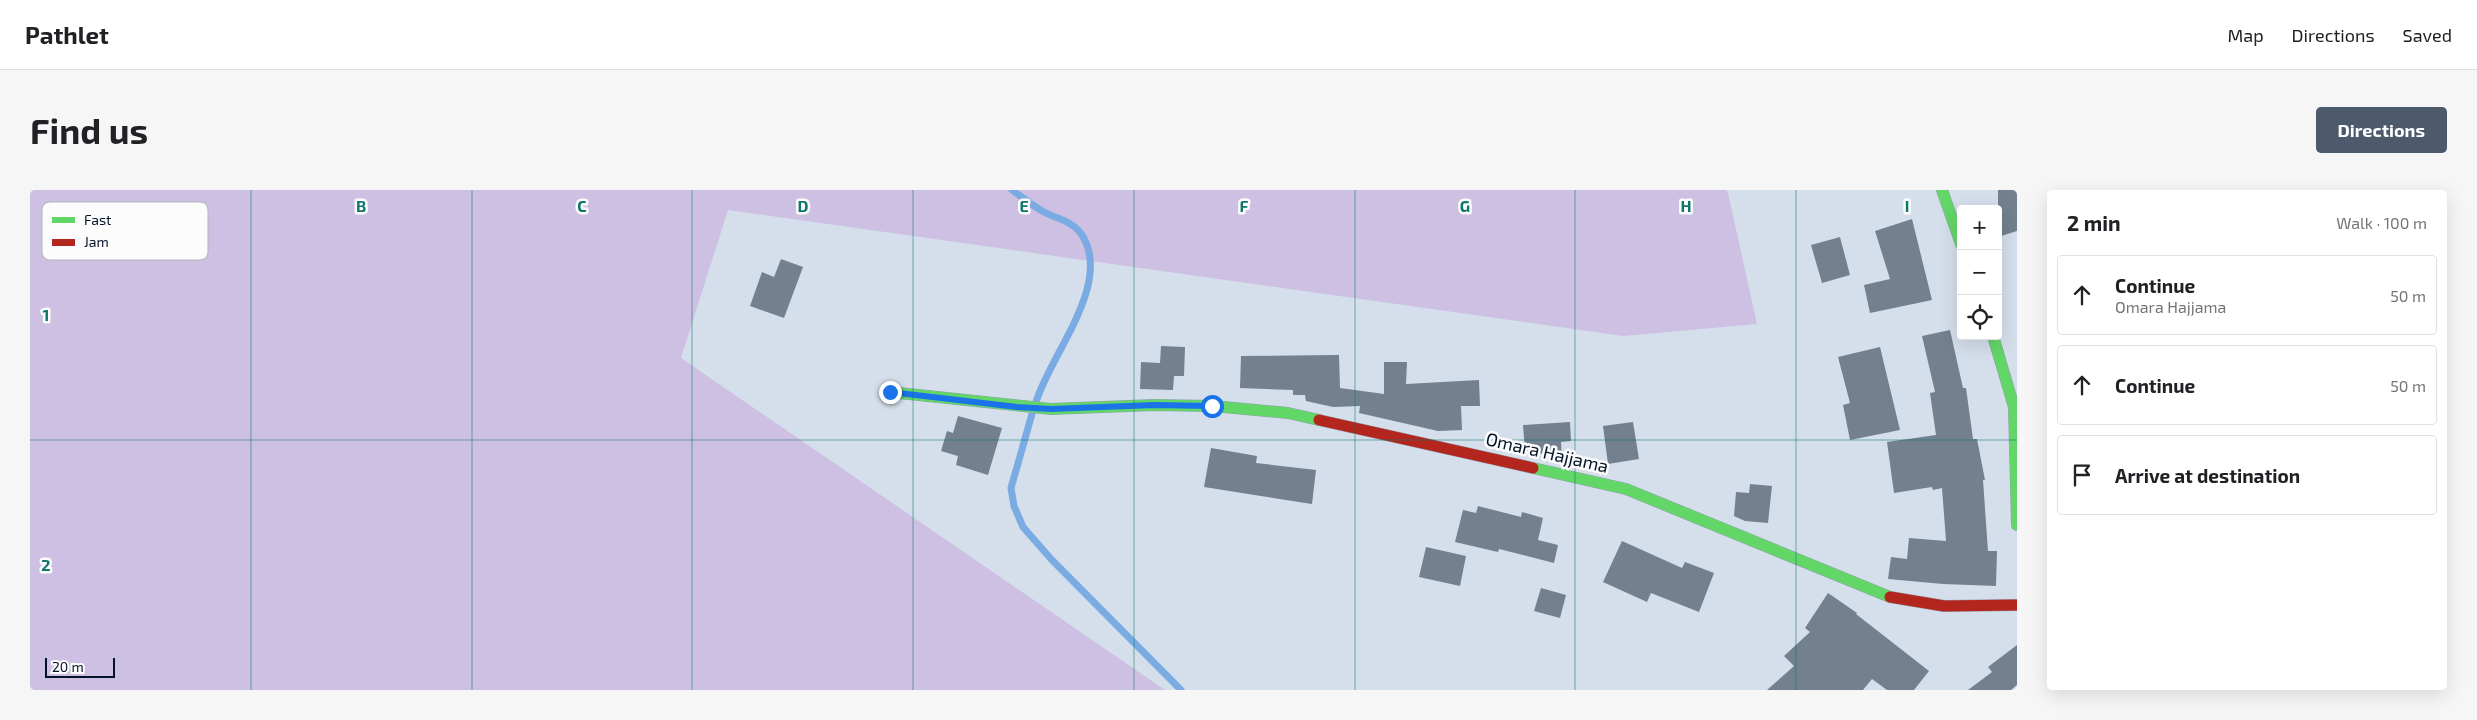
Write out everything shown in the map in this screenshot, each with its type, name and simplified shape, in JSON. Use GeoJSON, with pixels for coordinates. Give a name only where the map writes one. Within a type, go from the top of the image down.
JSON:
{"type":"FeatureCollection","features":[{"type":"Feature","properties":{"kind":"street"},"geometry":{"type":"LineString","coordinates":[[1942,190],[1957,233]]}},
{"type":"Feature","properties":{"kind":"street"},"geometry":{"type":"LineString","coordinates":[[1994,340],[2015,406],[2017,525]]}},
{"type":"Feature","properties":{"kind":"street","name":"Omara Hajjama"},"geometry":{"type":"LineString","coordinates":[[890,392],[1017,407],[1051,409],[1154,405],[1212,406],[1288,413],[1626,489],[1896,600],[1944,606],[2017,605]]}},
{"type":"Feature","properties":{"kind":"shaded area"},"geometry":{"type":"Polygon","coordinates":[[[30,190],[1726,190],[1728,193],[1757,324],[1623,336],[728,210],[681,358],[1165,690],[30,690],[30,190]]]}},
{"type":"Feature","properties":{"kind":"building"},"geometry":{"type":"Polygon","coordinates":[[[1998,190],[2017,190],[2017,231],[2002,236],[2002,205],[1998,205],[1998,190]]]}},
{"type":"Feature","properties":{"kind":"building"},"geometry":{"type":"Polygon","coordinates":[[[1912,219],[1932,300],[1870,313],[1864,285],[1890,279],[1875,231],[1912,219]]]}},
{"type":"Feature","properties":{"kind":"building"},"geometry":{"type":"Polygon","coordinates":[[[1840,237],[1850,275],[1822,283],[1811,245],[1840,237]]]}},
{"type":"Feature","properties":{"kind":"building"},"geometry":{"type":"Polygon","coordinates":[[[781,259],[803,267],[784,318],[750,306],[762,272],[774,277],[781,259]]]}},
{"type":"Feature","properties":{"kind":"building"},"geometry":{"type":"Polygon","coordinates":[[[1950,330],[1963,388],[1966,388],[1973,439],[1977,439],[1985,480],[1983,480],[1988,551],[1997,551],[1996,586],[1888,579],[1891,557],[1907,559],[1909,538],[1946,541],[1942,488],[1933,490],[1932,487],[1894,493],[1887,442],[1936,435],[1930,393],[1935,392],[1922,336],[1950,330]]]}},
{"type":"Feature","properties":{"kind":"building"},"geometry":{"type":"Polygon","coordinates":[[[1161,346],[1185,347],[1184,376],[1174,376],[1173,390],[1140,389],[1141,362],[1160,363],[1161,346]]]}},
{"type":"Feature","properties":{"kind":"building"},"geometry":{"type":"Polygon","coordinates":[[[1880,347],[1900,430],[1850,440],[1843,405],[1850,403],[1838,357],[1880,347]]]}},
{"type":"Feature","properties":{"kind":"building"},"geometry":{"type":"Polygon","coordinates":[[[1339,355],[1340,388],[1384,394],[1384,362],[1407,362],[1406,384],[1479,380],[1480,406],[1461,406],[1462,430],[1438,431],[1359,413],[1360,406],[1333,407],[1306,401],[1305,395],[1293,395],[1293,390],[1240,388],[1241,356],[1339,355]]]}},
{"type":"Feature","properties":{"kind":"building"},"geometry":{"type":"Polygon","coordinates":[[[958,416],[1002,428],[988,475],[956,465],[958,456],[941,451],[947,431],[953,433],[958,416]]]}},
{"type":"Feature","properties":{"kind":"building"},"geometry":{"type":"Polygon","coordinates":[[[1570,422],[1571,441],[1561,442],[1562,458],[1525,450],[1523,425],[1570,422]]]}},
{"type":"Feature","properties":{"kind":"building"},"geometry":{"type":"Polygon","coordinates":[[[1633,422],[1639,459],[1608,464],[1603,426],[1633,422]]]}},
{"type":"Feature","properties":{"kind":"building"},"geometry":{"type":"Polygon","coordinates":[[[1211,448],[1257,456],[1256,463],[1316,470],[1312,504],[1204,487],[1211,448]]]}},
{"type":"Feature","properties":{"kind":"building"},"geometry":{"type":"Polygon","coordinates":[[[1750,484],[1772,486],[1768,523],[1745,521],[1734,516],[1736,492],[1749,493],[1750,484]]]}},
{"type":"Feature","properties":{"kind":"building"},"geometry":{"type":"Polygon","coordinates":[[[1478,506],[1521,517],[1522,512],[1543,518],[1538,540],[1558,545],[1554,563],[1499,549],[1498,552],[1455,542],[1463,510],[1476,513],[1478,506]]]}},
{"type":"Feature","properties":{"kind":"building"},"geometry":{"type":"Polygon","coordinates":[[[1622,541],[1682,568],[1685,562],[1714,573],[1699,612],[1651,593],[1647,602],[1603,582],[1622,541]]]}},
{"type":"Feature","properties":{"kind":"building"},"geometry":{"type":"Polygon","coordinates":[[[1426,547],[1466,556],[1460,586],[1419,577],[1426,547]]]}},
{"type":"Feature","properties":{"kind":"building"},"geometry":{"type":"Polygon","coordinates":[[[1541,588],[1566,595],[1560,618],[1534,611],[1541,588]]]}},
{"type":"Feature","properties":{"kind":"building"},"geometry":{"type":"Polygon","coordinates":[[[1828,593],[1857,613],[1929,671],[1914,690],[1887,690],[1872,679],[1863,690],[1767,690],[1794,666],[1784,656],[1810,632],[1805,628],[1828,593]]]}},
{"type":"Feature","properties":{"kind":"building"},"geometry":{"type":"Polygon","coordinates":[[[2017,645],[2017,685],[2011,690],[1968,690],[1992,672],[1988,667],[2017,645]]]}},
{"type":"Feature","properties":{"kind":"waterway"},"geometry":{"type":"LineString","coordinates":[[1012,190],[1040,210],[1074,226],[1082,235],[1089,254],[1090,275],[1085,297],[1076,319],[1043,383],[1036,402]]}},
{"type":"Feature","properties":{"kind":"waterway"},"geometry":{"type":"LineString","coordinates":[[1032,414],[1011,488],[1014,506],[1023,527],[1051,559],[1181,690]]}},
{"type":"Feature","properties":{"kind":"traffic: fast"},"geometry":{"type":"LineString","coordinates":[[1942,190],[1957,233]]}},
{"type":"Feature","properties":{"kind":"traffic: fast"},"geometry":{"type":"LineString","coordinates":[[1994,340],[2014,407],[2017,525]]}},
{"type":"Feature","properties":{"kind":"traffic: fast"},"geometry":{"type":"LineString","coordinates":[[890,392],[1051,409],[1154,405],[1212,406],[1288,413],[1319,420]]}},
{"type":"Feature","properties":{"kind":"traffic: fast"},"geometry":{"type":"LineString","coordinates":[[1533,468],[1626,489],[1890,597]]}},
{"type":"Feature","properties":{"kind":"traffic: jam"},"geometry":{"type":"LineString","coordinates":[[1319,420],[1533,468]]}},
{"type":"Feature","properties":{"kind":"traffic: jam"},"geometry":{"type":"LineString","coordinates":[[1890,597],[1944,606],[2017,605]]}},
{"type":"Feature","properties":{"kind":"route"},"geometry":{"type":"LineString","coordinates":[[890,392],[1017,407],[1051,409],[1154,405],[1212,406]]}}]}
